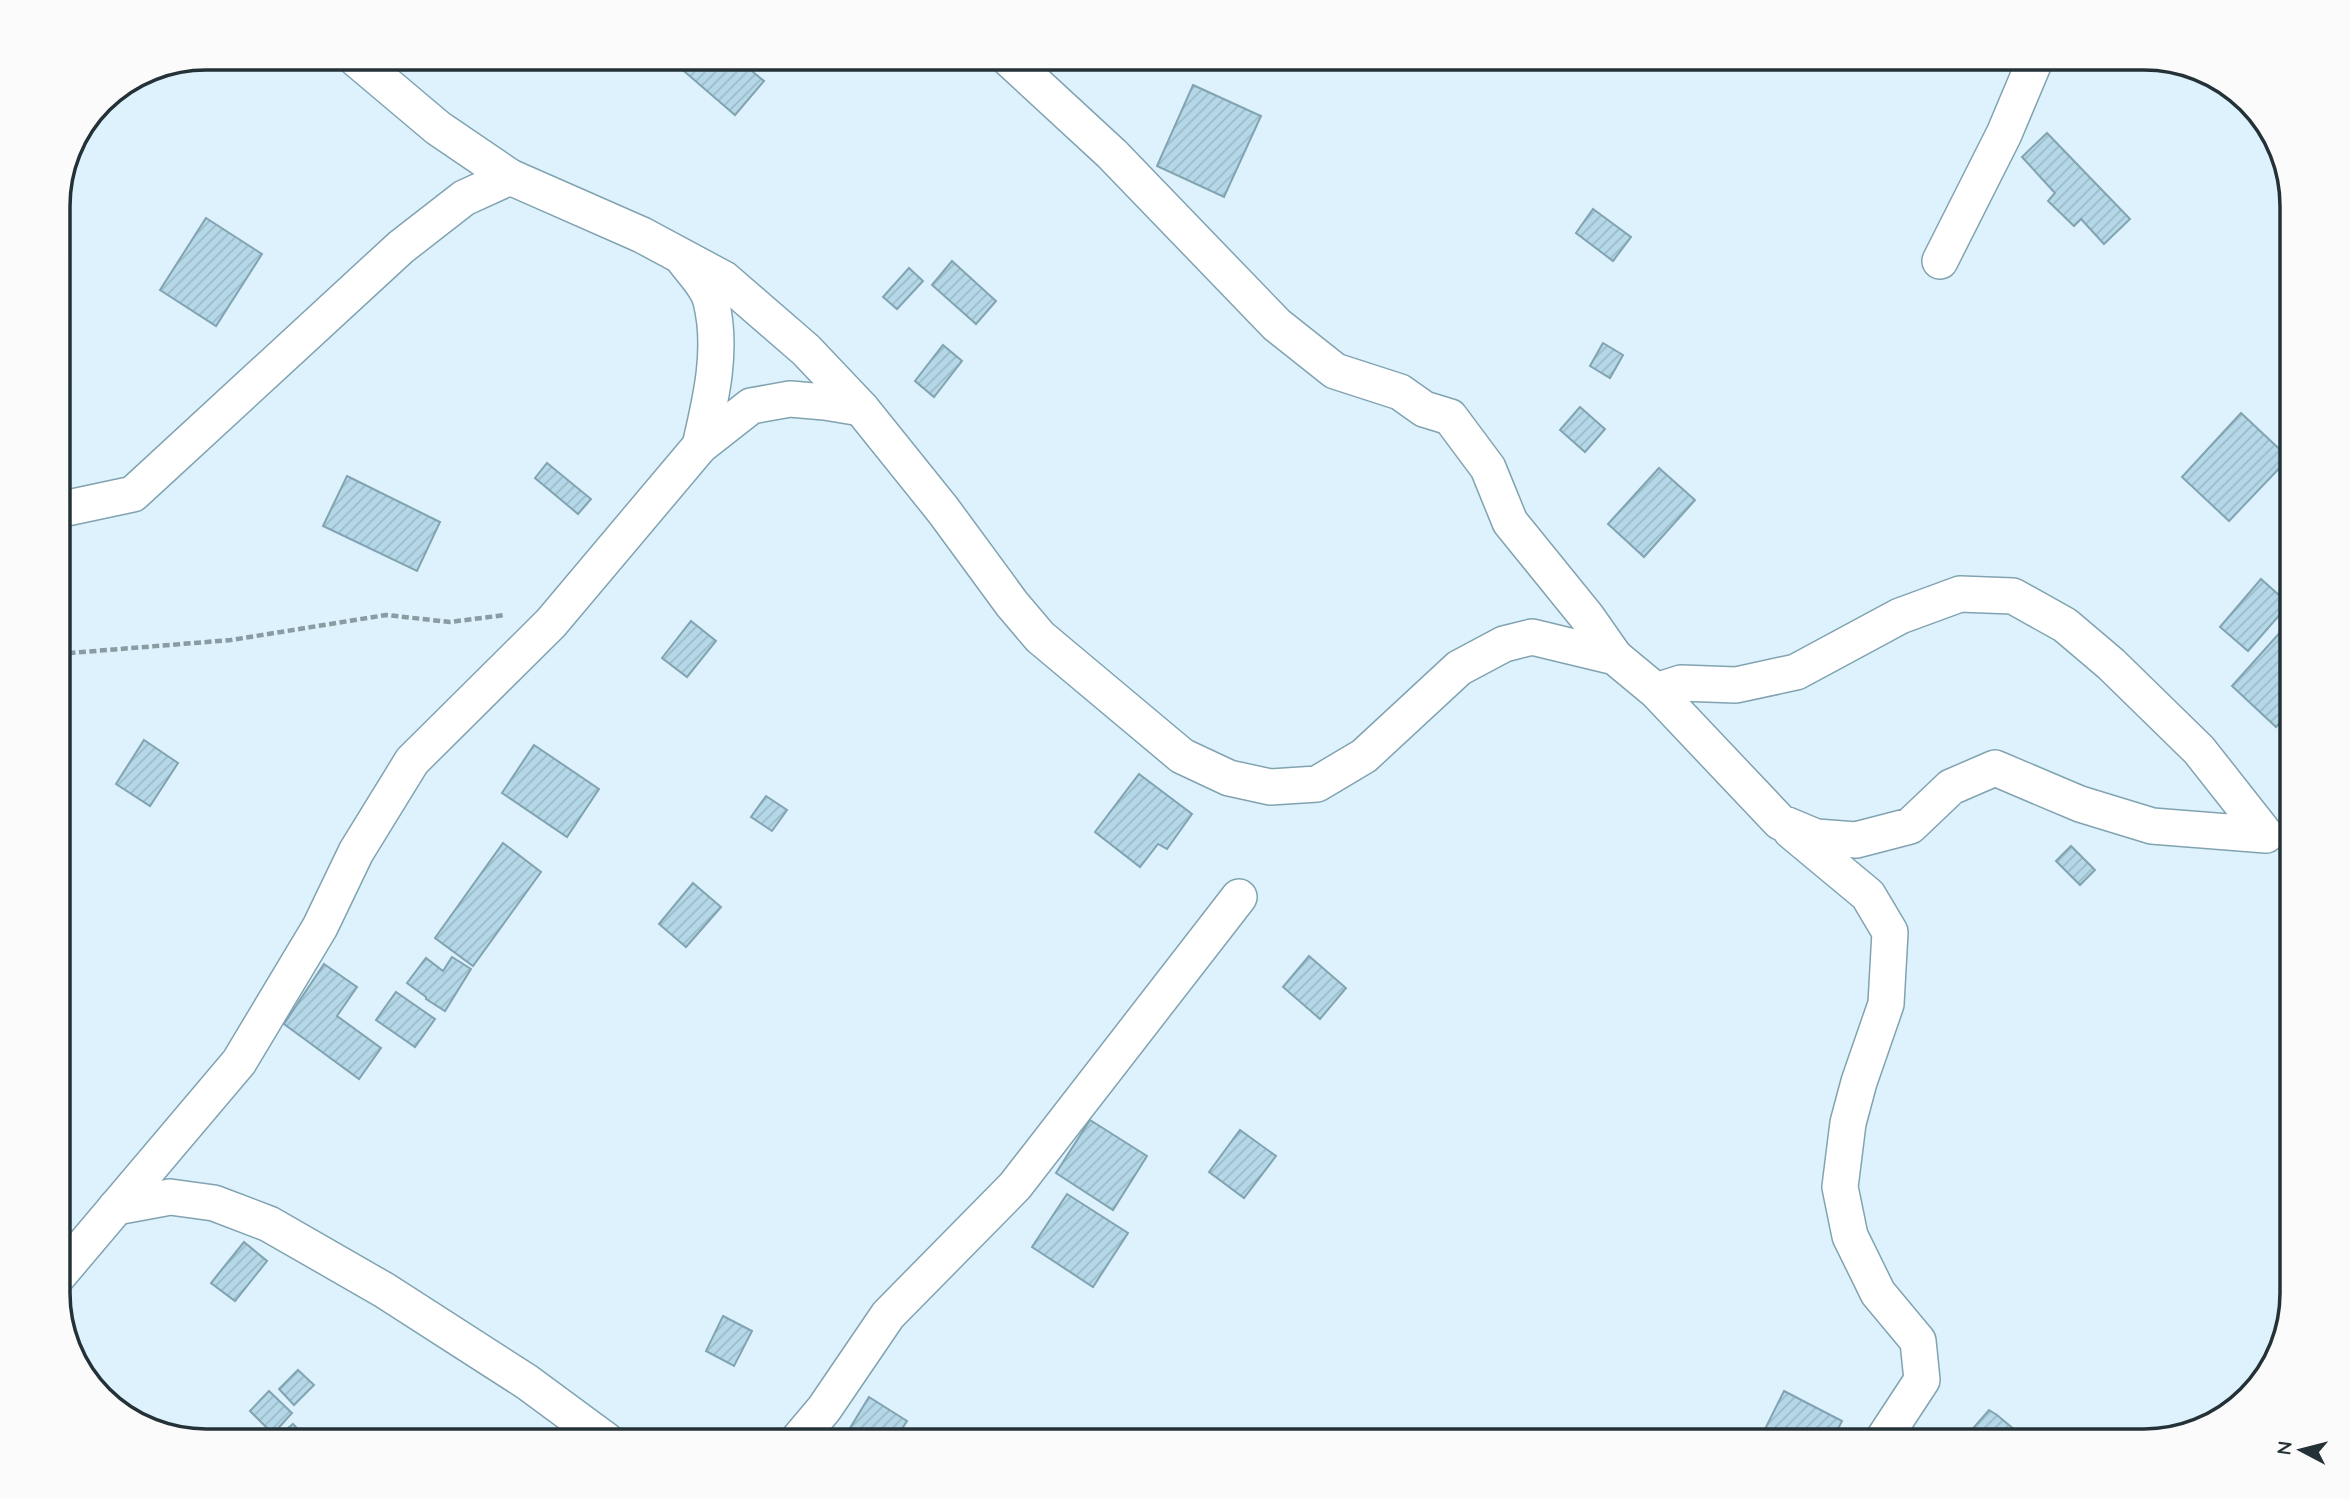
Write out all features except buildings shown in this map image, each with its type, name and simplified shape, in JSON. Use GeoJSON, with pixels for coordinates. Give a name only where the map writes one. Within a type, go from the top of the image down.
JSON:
{"type":"FeatureCollection","features":[{"type":"Feature","properties":{"kind":"street"},"geometry":{"type":"LineString","coordinates":[[369,70],[438,128],[510,177],[642,235],[724,279],[806,350],[861,408],[943,510],[1012,604],[1041,637],[1182,756],[1228,778],[1270,787],[1317,784],[1364,756],[1459,668],[1504,644],[1532,637],[1615,657]]}},
{"type":"Feature","properties":{"kind":"street"},"geometry":{"type":"LineString","coordinates":[[1021,70],[1112,155],[1277,326],[1335,371],[1399,392],[1424,409],[1450,417],[1488,468],[1510,522],[1587,617],[1615,657],[1656,691],[1780,822],[1868,895],[1890,932],[1886,1004],[1858,1082],[1840,1187],[1850,1237],[1878,1293],[1918,1341],[1922,1380],[1890,1429]]}},
{"type":"Feature","properties":{"kind":"street"},"geometry":{"type":"LineString","coordinates":[[1940,261],[2004,134],[2031,70]]}},
{"type":"Feature","properties":{"kind":"street"},"geometry":{"type":"LineString","coordinates":[[70,507],[133,494],[401,247],[464,198],[510,177]]}},
{"type":"Feature","properties":{"kind":"street"},"geometry":{"type":"LineString","coordinates":[[682,256],[711,299],[716,355],[710,406],[699,446]]}},
{"type":"Feature","properties":{"kind":"street"},"geometry":{"type":"LineString","coordinates":[[70,1262],[239,1062],[320,927],[356,852],[412,761],[551,623],[699,446],[751,407],[790,399],[861,408]]}},
{"type":"Feature","properties":{"kind":"street"},"geometry":{"type":"LineString","coordinates":[[1656,691],[1681,683],[1736,685],[1796,672],[1900,616],[1960,594],[2013,596],[2065,625],[2111,664],[2199,750],[2279,838]]}},
{"type":"Feature","properties":{"kind":"street"},"geometry":{"type":"LineString","coordinates":[[1780,822],[1816,837],[1856,840],[1910,826],[1951,787],[1995,768],[2080,804],[2152,826],[2279,838]]}},
{"type":"Feature","properties":{"kind":"street"},"geometry":{"type":"LineString","coordinates":[[807,1429],[824,1409],[887,1315],[1015,1186],[1239,897]]}},
{"type":"Feature","properties":{"kind":"street"},"geometry":{"type":"LineString","coordinates":[[116,1207],[170,1197],[214,1203],[270,1224],[384,1290],[527,1382],[591,1429]]}},
{"type":"Feature","properties":{"kind":"path"},"geometry":{"type":"LineString","coordinates":[[70,653],[231,640],[386,615],[450,622],[486,616],[535,613],[551,623]]}}]}
